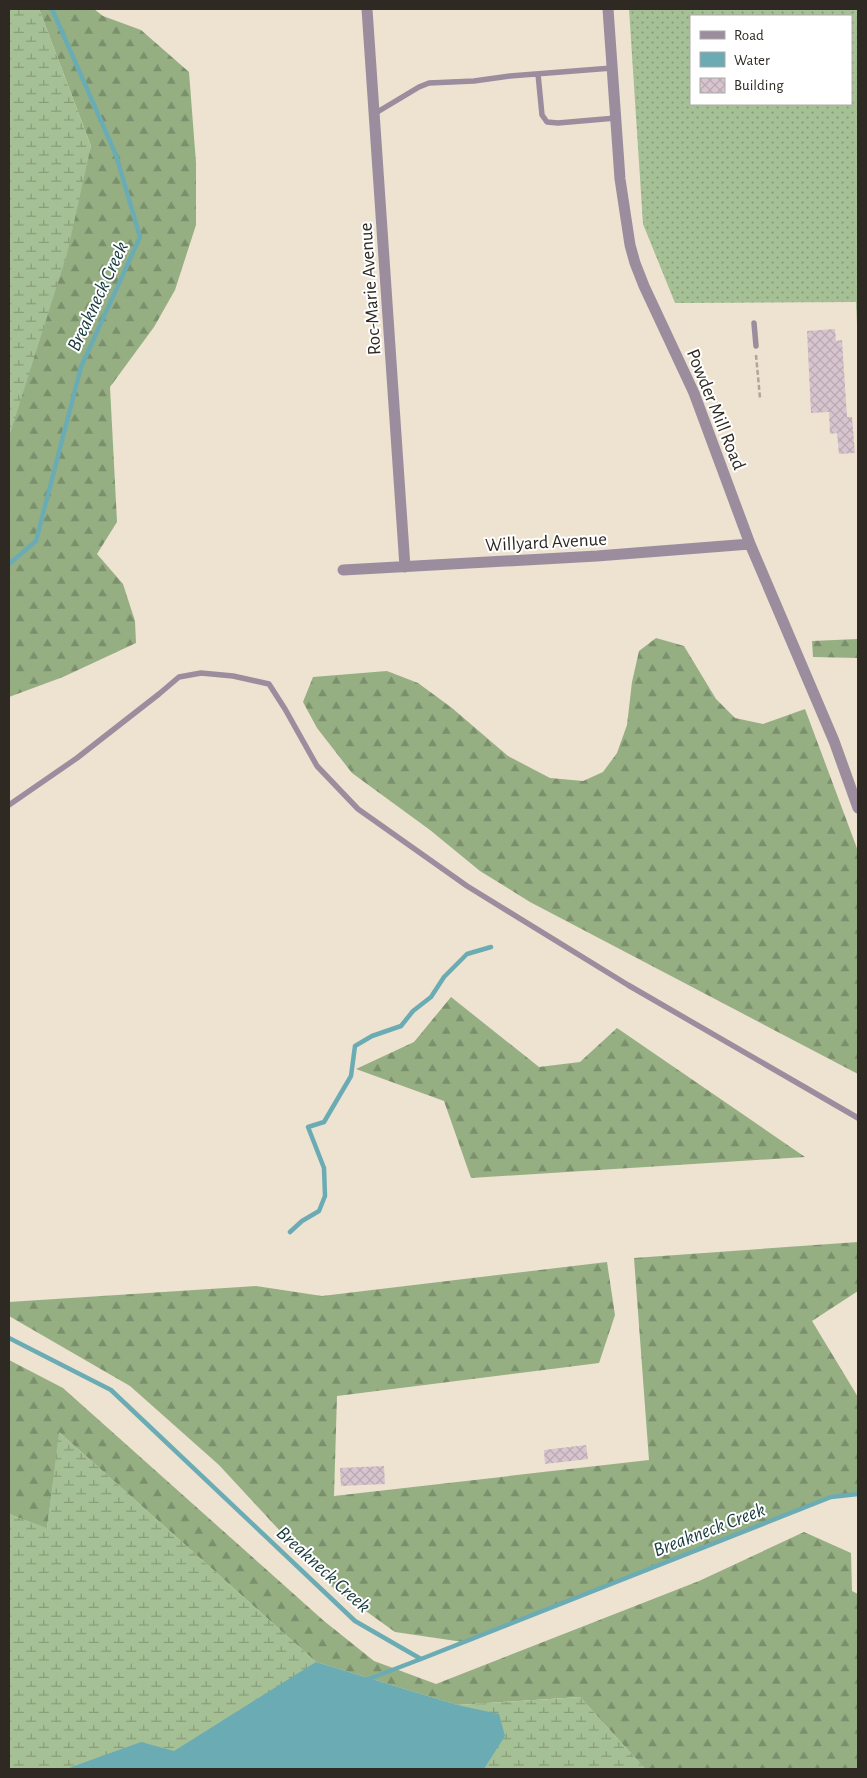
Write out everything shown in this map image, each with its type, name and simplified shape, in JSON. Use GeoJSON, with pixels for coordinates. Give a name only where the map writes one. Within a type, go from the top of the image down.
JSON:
{"type":"FeatureCollection","features":[{"type":"Feature","properties":{"kind":"street","name":"Roc-Marie Avenue"},"geometry":{"type":"LineString","coordinates":[[367,9],[405,566]]}},
{"type":"Feature","properties":{"kind":"street","name":"Powder Mill Road"},"geometry":{"type":"LineString","coordinates":[[608,9],[620,179],[626,227],[635,264],[694,393],[750,544],[834,742],[858,808]]}},
{"type":"Feature","properties":{"kind":"street","name":"Willyard Avenue"},"geometry":{"type":"LineString","coordinates":[[343,570],[597,556],[750,544]]}},
{"type":"Feature","properties":{"kind":"lane"},"geometry":{"type":"LineString","coordinates":[[374,114],[418,87],[429,83],[474,81],[612,68]]}},
{"type":"Feature","properties":{"kind":"lane"},"geometry":{"type":"LineString","coordinates":[[538,74],[542,116],[547,122],[558,124],[616,118]]}},
{"type":"Feature","properties":{"kind":"lane"},"geometry":{"type":"LineString","coordinates":[[754,323],[756,346]]}},
{"type":"Feature","properties":{"kind":"lane"},"geometry":{"type":"LineString","coordinates":[[9,806],[77,758],[179,677],[201,673],[233,676],[269,684],[286,709],[317,766],[358,810],[467,886],[628,985],[858,1118]]}},
{"type":"Feature","properties":{"kind":"path"},"geometry":{"type":"LineString","coordinates":[[756,346],[760,398]]}},
{"type":"Feature","properties":{"kind":"green space"},"geometry":{"type":"Polygon","coordinates":[[[9,9],[39,9],[91,146],[67,254],[9,437],[9,9]]]}},
{"type":"Feature","properties":{"kind":"green space"},"geometry":{"type":"Polygon","coordinates":[[[39,9],[94,9],[103,16],[141,30],[189,72],[196,163],[196,225],[175,290],[154,327],[110,387],[117,522],[97,554],[123,584],[135,621],[136,643],[63,677],[9,697],[9,426],[91,146],[39,9]]]}},
{"type":"Feature","properties":{"kind":"green space"},"geometry":{"type":"Polygon","coordinates":[[[629,9],[858,9],[858,345],[856,302],[675,303],[643,224],[629,9]]]}},
{"type":"Feature","properties":{"kind":"green space"},"geometry":{"type":"Polygon","coordinates":[[[656,638],[684,646],[716,699],[735,718],[763,724],[805,709],[858,851],[858,1074],[530,902],[480,871],[430,830],[352,773],[317,728],[303,702],[313,677],[387,671],[418,683],[452,708],[508,756],[550,778],[583,781],[603,772],[617,753],[627,725],[632,682],[639,651],[656,638]]]}},
{"type":"Feature","properties":{"kind":"green space"},"geometry":{"type":"Polygon","coordinates":[[[858,639],[858,658],[813,657],[812,641],[858,639]]]}},
{"type":"Feature","properties":{"kind":"green space"},"geometry":{"type":"Polygon","coordinates":[[[451,997],[539,1067],[580,1062],[617,1028],[805,1157],[471,1178],[444,1101],[356,1069],[414,1042],[451,997]]]}},
{"type":"Feature","properties":{"kind":"green space"},"geometry":{"type":"Polygon","coordinates":[[[858,1242],[858,1291],[812,1321],[858,1397],[858,1494],[831,1497],[463,1642],[395,1632],[331,1586],[219,1465],[130,1386],[9,1316],[9,1302],[256,1286],[322,1296],[607,1262],[615,1315],[599,1363],[337,1396],[334,1496],[649,1460],[634,1258],[858,1242]]]}},
{"type":"Feature","properties":{"kind":"green space"},"geometry":{"type":"Polygon","coordinates":[[[9,1360],[63,1388],[324,1621],[374,1661],[436,1684],[699,1581],[804,1532],[851,1553],[852,1591],[858,1594],[858,1769],[645,1769],[580,1697],[457,1705],[316,1662],[60,1433],[47,1529],[9,1514],[9,1360]]]}},
{"type":"Feature","properties":{"kind":"green space"},"geometry":{"type":"Polygon","coordinates":[[[59,1432],[316,1662],[457,1705],[580,1697],[645,1769],[9,1769],[9,1514],[47,1528],[59,1432]]]}},
{"type":"Feature","properties":{"kind":"water"},"geometry":{"type":"Polygon","coordinates":[[[316,1662],[457,1705],[499,1714],[505,1736],[484,1769],[66,1769],[141,1742],[174,1751],[316,1662]]]}},
{"type":"Feature","properties":{"kind":"building"},"geometry":{"type":"Polygon","coordinates":[[[835,329],[836,341],[842,340],[847,417],[852,417],[855,453],[839,454],[837,433],[830,434],[829,412],[811,413],[807,331],[835,329]]]}},
{"type":"Feature","properties":{"kind":"building"},"geometry":{"type":"Polygon","coordinates":[[[586,1445],[588,1459],[545,1464],[544,1450],[586,1445]]]}},
{"type":"Feature","properties":{"kind":"building"},"geometry":{"type":"Polygon","coordinates":[[[384,1466],[385,1484],[341,1486],[340,1468],[384,1466]]]}},
{"type":"Feature","properties":{"kind":"waterway","name":"Breakneck Creek"},"geometry":{"type":"LineString","coordinates":[[9,564],[36,541],[81,367],[140,237],[116,155],[52,9]]}},
{"type":"Feature","properties":{"kind":"waterway"},"geometry":{"type":"LineString","coordinates":[[290,1232],[302,1221],[319,1211],[325,1196],[324,1168],[308,1127],[324,1122],[351,1076],[355,1046],[372,1036],[401,1026],[413,1011],[431,997],[444,977],[467,954],[491,947]]}},
{"type":"Feature","properties":{"kind":"waterway","name":"Breakneck Creek"},"geometry":{"type":"LineString","coordinates":[[9,1338],[111,1390],[355,1621],[421,1659],[831,1497],[858,1494]]}},
{"type":"Feature","properties":{"kind":"waterway"},"geometry":{"type":"LineString","coordinates":[[366,1680],[421,1659]]}}]}
